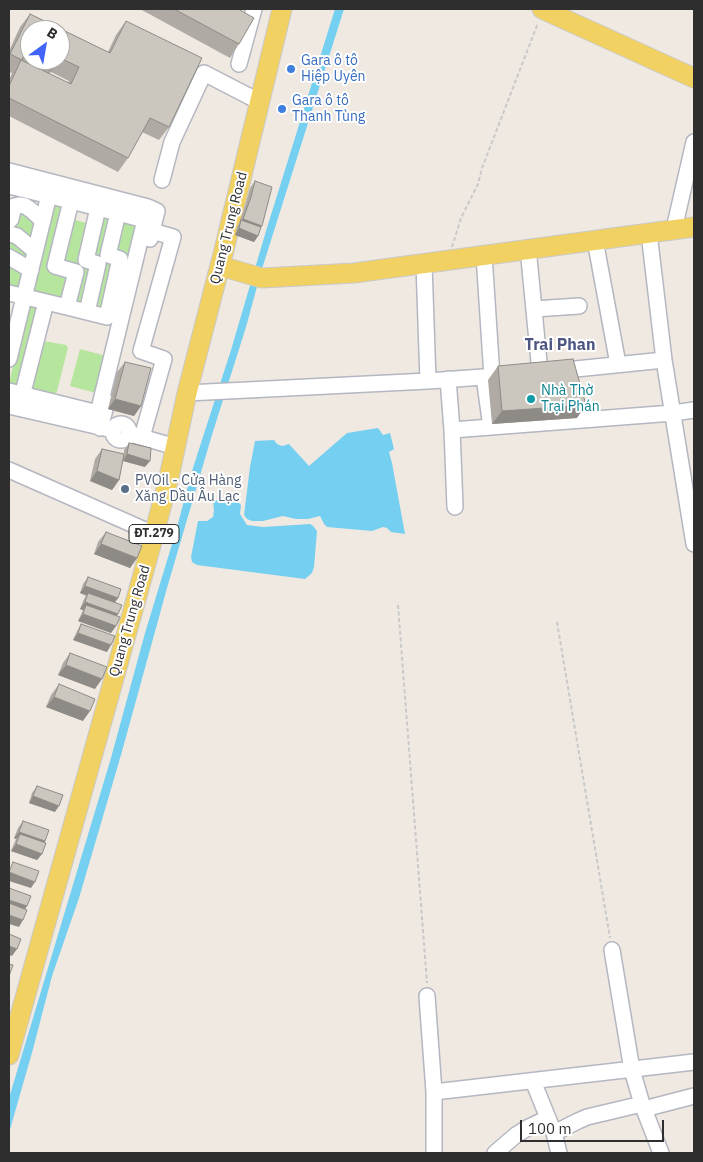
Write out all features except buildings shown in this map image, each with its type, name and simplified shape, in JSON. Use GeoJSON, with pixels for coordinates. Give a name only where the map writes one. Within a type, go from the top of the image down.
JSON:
{"type":"FeatureCollection","features":[{"type":"Feature","properties":{"kind":"main road"},"geometry":{"type":"LineString","coordinates":[[542,9],[694,78]]}},
{"type":"Feature","properties":{"kind":"main road","name":"Quang Trung Road"},"geometry":{"type":"LineString","coordinates":[[9,1055],[169,477],[187,393],[260,102],[278,10]]}},
{"type":"Feature","properties":{"kind":"main road"},"geometry":{"type":"LineString","coordinates":[[220,266],[256,277],[354,273],[694,227]]}},
{"type":"Feature","properties":{"kind":"street"},"geometry":{"type":"LineString","coordinates":[[239,64],[254,9]]}},
{"type":"Feature","properties":{"kind":"street"},"geometry":{"type":"LineString","coordinates":[[162,180],[172,142],[204,73],[260,102]]}},
{"type":"Feature","properties":{"kind":"street"},"geometry":{"type":"LineString","coordinates":[[674,229],[694,142]]}},
{"type":"Feature","properties":{"kind":"street"},"geometry":{"type":"LineString","coordinates":[[9,171],[148,207],[157,211],[106,429]]}},
{"type":"Feature","properties":{"kind":"street"},"geometry":{"type":"LineString","coordinates":[[9,186],[145,220],[98,412],[52,409]]}},
{"type":"Feature","properties":{"kind":"street"},"geometry":{"type":"LineString","coordinates":[[10,349],[13,321],[24,297],[49,195]]}},
{"type":"Feature","properties":{"kind":"street"},"geometry":{"type":"LineString","coordinates":[[67,307],[76,272],[54,266],[71,201]]}},
{"type":"Feature","properties":{"kind":"street"},"geometry":{"type":"LineString","coordinates":[[9,221],[14,206],[19,205],[26,206],[43,221]]}},
{"type":"Feature","properties":{"kind":"street"},"geometry":{"type":"LineString","coordinates":[[86,312],[98,264],[86,260],[98,208]]}},
{"type":"Feature","properties":{"kind":"street"},"geometry":{"type":"LineString","coordinates":[[9,293],[107,317],[120,259],[108,255],[118,213]]}},
{"type":"Feature","properties":{"kind":"street"},"geometry":{"type":"LineString","coordinates":[[136,435],[164,358],[141,351],[172,237],[152,231]]}},
{"type":"Feature","properties":{"kind":"street"},"geometry":{"type":"LineString","coordinates":[[649,233],[664,360],[694,544]]}},
{"type":"Feature","properties":{"kind":"street"},"geometry":{"type":"LineString","coordinates":[[9,234],[17,236],[35,251]]}},
{"type":"Feature","properties":{"kind":"street"},"geometry":{"type":"LineString","coordinates":[[594,240],[618,364]]}},
{"type":"Feature","properties":{"kind":"street"},"geometry":{"type":"LineString","coordinates":[[528,248],[534,309],[531,373]]}},
{"type":"Feature","properties":{"kind":"street"},"geometry":{"type":"LineString","coordinates":[[484,255],[491,427]]}},
{"type":"Feature","properties":{"kind":"street"},"geometry":{"type":"LineString","coordinates":[[9,257],[31,270]]}},
{"type":"Feature","properties":{"kind":"street"},"geometry":{"type":"LineString","coordinates":[[424,264],[428,381]]}},
{"type":"Feature","properties":{"kind":"street"},"geometry":{"type":"LineString","coordinates":[[46,302],[15,400],[52,409],[106,429],[123,424],[136,435],[176,447]]}},
{"type":"Feature","properties":{"kind":"street"},"geometry":{"type":"LineString","coordinates":[[534,309],[579,306]]}},
{"type":"Feature","properties":{"kind":"street"},"geometry":{"type":"LineString","coordinates":[[187,393],[488,377],[664,360]]}},
{"type":"Feature","properties":{"kind":"street"},"geometry":{"type":"LineString","coordinates":[[448,379],[455,507]]}},
{"type":"Feature","properties":{"kind":"street"},"geometry":{"type":"LineString","coordinates":[[452,430],[694,410]]}},
{"type":"Feature","properties":{"kind":"street"},"geometry":{"type":"LineString","coordinates":[[9,470],[154,534]]}},
{"type":"Feature","properties":{"kind":"street"},"geometry":{"type":"LineString","coordinates":[[612,950],[632,1070],[661,1153]]}},
{"type":"Feature","properties":{"kind":"street"},"geometry":{"type":"LineString","coordinates":[[427,996],[434,1092],[434,1153]]}},
{"type":"Feature","properties":{"kind":"street"},"geometry":{"type":"LineString","coordinates":[[434,1092],[694,1062]]}},
{"type":"Feature","properties":{"kind":"street"},"geometry":{"type":"LineString","coordinates":[[534,1081],[554,1133],[559,1153]]}},
{"type":"Feature","properties":{"kind":"street"},"geometry":{"type":"LineString","coordinates":[[554,1133],[587,1118],[694,1096]]}},
{"type":"Feature","properties":{"kind":"street"},"geometry":{"type":"LineString","coordinates":[[494,1153],[516,1135],[548,1118]]}},
{"type":"Feature","properties":{"kind":"path"},"geometry":{"type":"LineString","coordinates":[[448,260],[461,218],[478,184],[482,168],[542,9]]}},
{"type":"Feature","properties":{"kind":"path"},"geometry":{"type":"LineString","coordinates":[[398,605],[427,996]]}},
{"type":"Feature","properties":{"kind":"path"},"geometry":{"type":"LineString","coordinates":[[557,622],[612,950]]}},
{"type":"Feature","properties":{"kind":"green space"},"geometry":{"type":"Polygon","coordinates":[[[51,202],[66,205],[51,269],[70,274],[62,299],[29,292],[51,202]]]}},
{"type":"Feature","properties":{"kind":"green space"},"geometry":{"type":"Polygon","coordinates":[[[18,209],[37,220],[31,239],[9,226],[18,209]]]}},
{"type":"Feature","properties":{"kind":"green space"},"geometry":{"type":"Polygon","coordinates":[[[100,214],[112,217],[117,260],[105,310],[91,306],[90,256],[100,214]]]}},
{"type":"Feature","properties":{"kind":"green space"},"geometry":{"type":"Polygon","coordinates":[[[72,219],[90,224],[96,264],[86,305],[74,302],[83,266],[62,261],[72,219]]]}},
{"type":"Feature","properties":{"kind":"green space"},"geometry":{"type":"Polygon","coordinates":[[[118,220],[137,225],[113,323],[109,322],[126,257],[110,253],[118,220]]]}},
{"type":"Feature","properties":{"kind":"green space"},"geometry":{"type":"Polygon","coordinates":[[[9,239],[29,251],[27,259],[9,253],[9,239]]]}},
{"type":"Feature","properties":{"kind":"green space"},"geometry":{"type":"Polygon","coordinates":[[[9,261],[24,272],[20,290],[9,287],[9,261]]]}},
{"type":"Feature","properties":{"kind":"green space"},"geometry":{"type":"Polygon","coordinates":[[[28,304],[39,307],[19,389],[9,386],[9,383],[28,304]]]}},
{"type":"Feature","properties":{"kind":"green space"},"geometry":{"type":"Polygon","coordinates":[[[41,342],[66,345],[68,348],[55,395],[32,390],[31,388],[41,342]]]}},
{"type":"Feature","properties":{"kind":"green space"},"geometry":{"type":"Polygon","coordinates":[[[80,349],[106,356],[96,393],[70,386],[80,349]]]}},
{"type":"Feature","properties":{"kind":"water"},"geometry":{"type":"Polygon","coordinates":[[[335,9],[344,9],[211,438],[79,898],[52,976],[9,1133],[9,1098],[111,758],[192,471],[335,9]]]}},
{"type":"Feature","properties":{"kind":"water"},"geometry":{"type":"Polygon","coordinates":[[[378,428],[383,435],[390,433],[394,449],[389,452],[405,534],[391,532],[383,527],[372,531],[327,527],[320,516],[296,519],[283,516],[263,521],[252,521],[244,515],[255,441],[274,440],[282,446],[289,444],[309,466],[347,433],[378,428]]]}},
{"type":"Feature","properties":{"kind":"water"},"geometry":{"type":"Polygon","coordinates":[[[213,501],[237,501],[241,505],[240,514],[247,525],[263,527],[310,524],[313,526],[317,531],[312,573],[305,579],[197,565],[192,562],[191,557],[198,521],[207,521],[213,517],[213,501]]]}},
{"type":"Feature","properties":{"kind":"place","name":"Gara ô tô Hiệp Uyên"},"geometry":{"type":"Point","coordinates":[291,69]}},
{"type":"Feature","properties":{"kind":"place","name":"Gara ô tô Thanh Tùng"},"geometry":{"type":"Point","coordinates":[282,109]}},
{"type":"Feature","properties":{"kind":"place","name":"Nhà Thờ Trại Phán"},"geometry":{"type":"Point","coordinates":[531,399]}},
{"type":"Feature","properties":{"kind":"place","name":"PVOil - Cửa Hàng Xăng Dầu Âu Lạc"},"geometry":{"type":"Point","coordinates":[125,489]}},
{"type":"Feature","properties":{"kind":"district","name":"Trai Phan"},"geometry":{"type":"Point","coordinates":[560,345]}}]}
